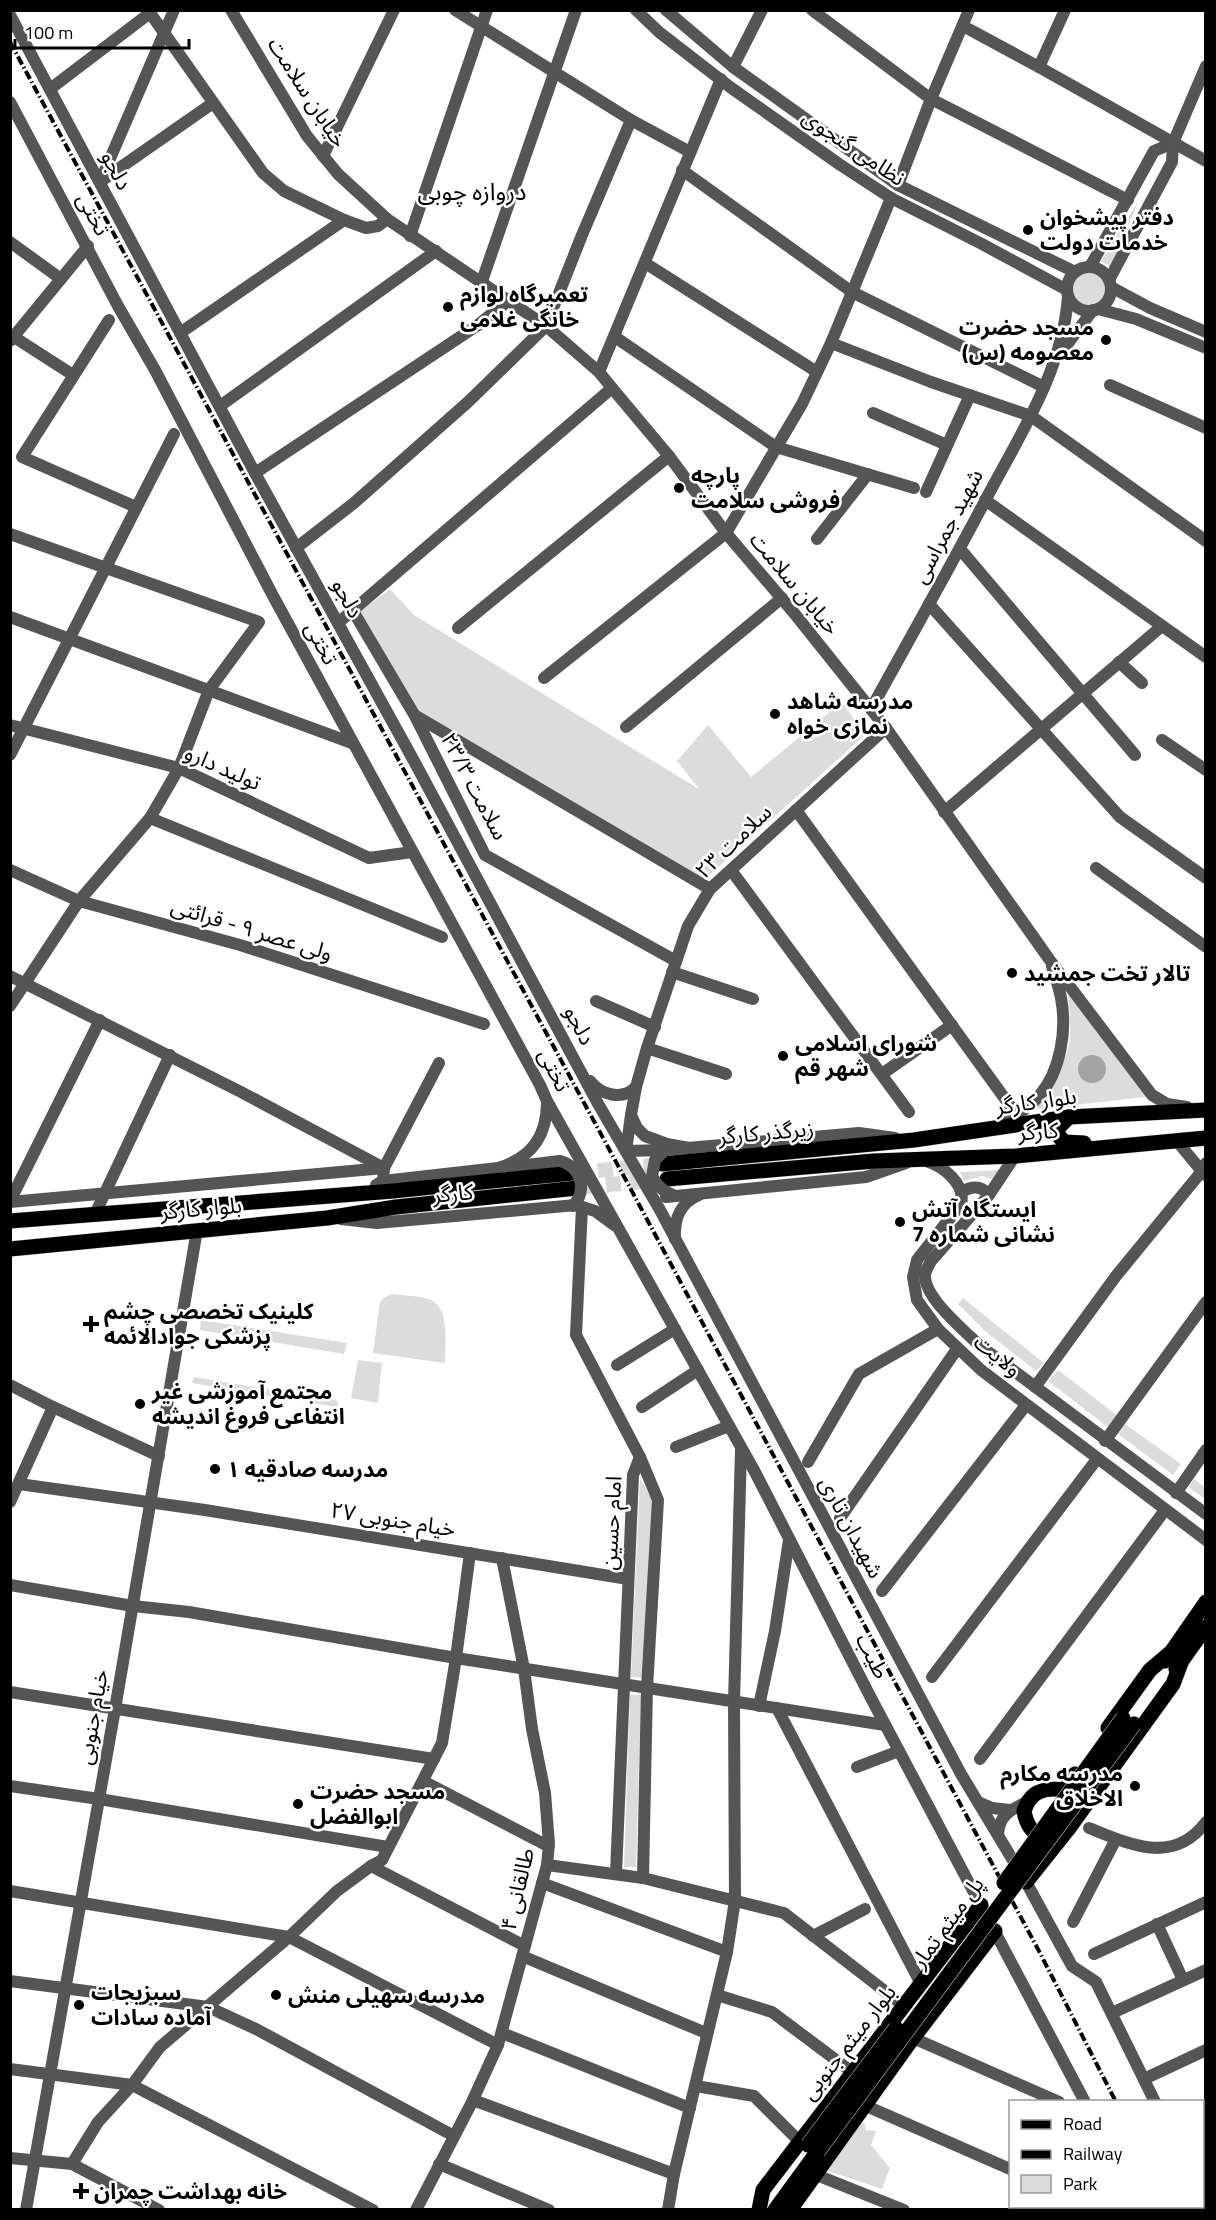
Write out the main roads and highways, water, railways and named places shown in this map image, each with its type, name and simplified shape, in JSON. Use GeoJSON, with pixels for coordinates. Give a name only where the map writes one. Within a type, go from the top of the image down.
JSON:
{"type":"FeatureCollection","features":[{"type":"Feature","properties":{"kind":"main road","name":"بلوار کارگر"},"geometry":{"type":"LineString","coordinates":[[874,1144],[986,1131],[1039,1121],[1206,1109]]}},
{"type":"Feature","properties":{"kind":"main road"},"geometry":{"type":"LineString","coordinates":[[1069,1118],[1058,1128],[1058,1135],[1064,1142],[1172,1141]]}},
{"type":"Feature","properties":{"kind":"main road","name":"کارگر"},"geometry":{"type":"LineString","coordinates":[[874,1161],[1015,1156],[1206,1138]]}},
{"type":"Feature","properties":{"kind":"main road","name":"زیرگذر کارگر"},"geometry":{"type":"LineString","coordinates":[[874,1144],[664,1164],[874,1161]]}},
{"type":"Feature","properties":{"kind":"main road","name":"بلوار کارگر"},"geometry":{"type":"LineString","coordinates":[[10,1221],[365,1193],[388,1186],[575,1180],[327,1218],[10,1249]]}},
{"type":"Feature","properties":{"kind":"main road"},"geometry":{"type":"LineString","coordinates":[[195,1206],[197,1230]]}},
{"type":"Feature","properties":{"kind":"main road"},"geometry":{"type":"LineString","coordinates":[[1026,1882],[1069,1828],[1173,1684],[1174,1660],[1206,1602]]}},
{"type":"Feature","properties":{"kind":"main road"},"geometry":{"type":"LineString","coordinates":[[1069,1828],[1053,1836],[1041,1836],[1034,1831],[1026,1820],[1024,1811],[1029,1799],[1041,1790],[1051,1788],[1064,1790],[1150,1670],[1174,1660],[1206,1627]]}},
{"type":"Feature","properties":{"kind":"main road","name":"پل میثم تمار"},"geometry":{"type":"LineString","coordinates":[[759,2210],[1174,1660]]}},
{"type":"Feature","properties":{"kind":"main road","name":"بلوار میثم جنوبی"},"geometry":{"type":"LineString","coordinates":[[808,2146],[852,2072],[981,1905]]}},
{"type":"Feature","properties":{"kind":"main road"},"geometry":{"type":"LineString","coordinates":[[790,2210],[913,2038],[995,1931]]}},
{"type":"Feature","properties":{"kind":"main road"},"geometry":{"type":"LineString","coordinates":[[952,1943],[958,1940],[971,1945],[974,1952],[972,1959]]}},
{"type":"Feature","properties":{"kind":"main road","name":"پل میثم تمار"},"geometry":{"type":"LineString","coordinates":[[775,2210],[808,2146]]}},
{"type":"Feature","properties":{"kind":"tunnel"},"geometry":{"type":"LineString","coordinates":[[575,1173],[662,1164]]}},
{"type":"Feature","properties":{"kind":"tunnel"},"geometry":{"type":"LineString","coordinates":[[583,1187],[657,1180]]}},
{"type":"Feature","properties":{"kind":"railway"},"geometry":{"type":"LineString","coordinates":[[10,42],[635,1197],[1040,1953],[1115,2100]]}},
{"type":"Feature","properties":{"kind":"place","name":"دفتر پیشخوان خدمات دولت"},"geometry":{"type":"Point","coordinates":[1028,230]}},
{"type":"Feature","properties":{"kind":"place","name":"تعمیرگاه لوازم خانگی غلامی"},"geometry":{"type":"Point","coordinates":[448,307]}},
{"type":"Feature","properties":{"kind":"place","name":"مسجد حضرت معصومه (س)"},"geometry":{"type":"Point","coordinates":[1106,340]}},
{"type":"Feature","properties":{"kind":"place","name":"پارچه فروشی سلامت"},"geometry":{"type":"Point","coordinates":[679,488]}},
{"type":"Feature","properties":{"kind":"place","name":"مدرسه شاهد نمازی خواه"},"geometry":{"type":"Point","coordinates":[775,714]}},
{"type":"Feature","properties":{"kind":"place","name":"تالار تخت جمشید"},"geometry":{"type":"Point","coordinates":[1012,973]}},
{"type":"Feature","properties":{"kind":"place","name":"شورای اسلامی شهر قم"},"geometry":{"type":"Point","coordinates":[783,1056]}},
{"type":"Feature","properties":{"kind":"place","name":"ایستگاه آتش نشانی شماره 7"},"geometry":{"type":"Point","coordinates":[900,1222]}},
{"type":"Feature","properties":{"kind":"place","name":"کلینیک تخصصی چشم پزشکی جوادالائمه"},"geometry":{"type":"Point","coordinates":[91,1324]}},
{"type":"Feature","properties":{"kind":"place","name":"مجتمع آموزشی غیر انتفاعی فروغ اندیشه"},"geometry":{"type":"Point","coordinates":[140,1404]}},
{"type":"Feature","properties":{"kind":"place","name":"مدرسه صادقیه ۱"},"geometry":{"type":"Point","coordinates":[215,1469]}},
{"type":"Feature","properties":{"kind":"place","name":"مدرسه مکارم الاخلاق"},"geometry":{"type":"Point","coordinates":[1135,1786]}},
{"type":"Feature","properties":{"kind":"place","name":"مسجد حضرت ابوالفضل"},"geometry":{"type":"Point","coordinates":[298,1804]}},
{"type":"Feature","properties":{"kind":"place","name":"مدرسه سهیلی منش"},"geometry":{"type":"Point","coordinates":[276,1995]}},
{"type":"Feature","properties":{"kind":"place","name":"سبزیجات آماده سادات"},"geometry":{"type":"Point","coordinates":[79,2005]}},
{"type":"Feature","properties":{"kind":"place","name":"خانه بهداشت چمران"},"geometry":{"type":"Point","coordinates":[81,2191]}},
{"type":"Feature","properties":{"kind":"district","name":"دروازه چوبی"},"geometry":{"type":"Point","coordinates":[472,191]}}]}
